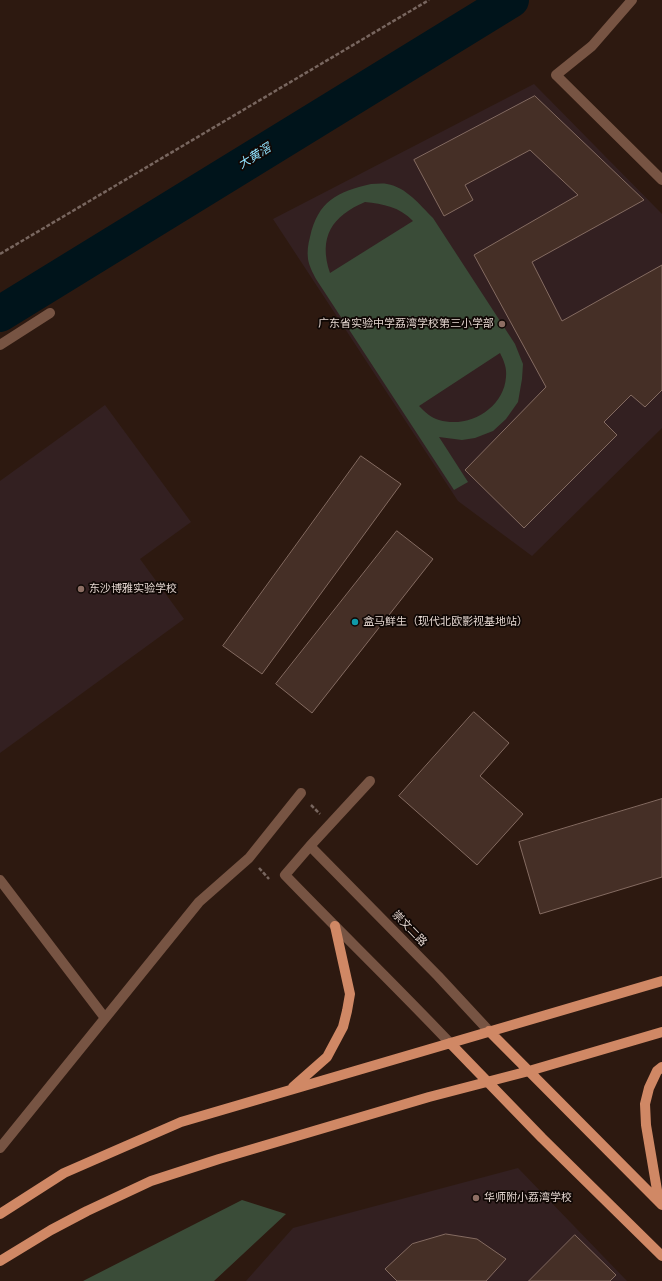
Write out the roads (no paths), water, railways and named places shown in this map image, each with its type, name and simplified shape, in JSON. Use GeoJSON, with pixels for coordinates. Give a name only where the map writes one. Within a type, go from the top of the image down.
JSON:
{"type":"FeatureCollection","features":[{"type":"Feature","properties":{"kind":"main road"},"geometry":{"type":"LineString","coordinates":[[290,1089],[327,1057],[342,1027],[347,1011],[350,994],[335,926]]}},
{"type":"Feature","properties":{"kind":"main road"},"geometry":{"type":"LineString","coordinates":[[0,1214],[64,1173],[181,1122],[662,981]]}},
{"type":"Feature","properties":{"kind":"main road"},"geometry":{"type":"LineString","coordinates":[[489,1031],[661,1204]]}},
{"type":"Feature","properties":{"kind":"main road"},"geometry":{"type":"LineString","coordinates":[[0,1261],[51,1230],[87,1211],[151,1181],[219,1159],[662,1032]]}},
{"type":"Feature","properties":{"kind":"main road"},"geometry":{"type":"LineString","coordinates":[[450,1043],[542,1138],[662,1256]]}},
{"type":"Feature","properties":{"kind":"main road"},"geometry":{"type":"LineString","coordinates":[[661,1204],[646,1125],[645,1104],[649,1088],[662,1068]]}},
{"type":"Feature","properties":{"kind":"street"},"geometry":{"type":"LineString","coordinates":[[632,0],[592,46],[556,75],[662,180]]}},
{"type":"Feature","properties":{"kind":"street"},"geometry":{"type":"LineString","coordinates":[[0,345],[50,313]]}},
{"type":"Feature","properties":{"kind":"street"},"geometry":{"type":"LineString","coordinates":[[370,781],[285,875],[397,987],[450,1043]]}},
{"type":"Feature","properties":{"kind":"street"},"geometry":{"type":"LineString","coordinates":[[0,1148],[199,902],[249,858],[301,793]]}},
{"type":"Feature","properties":{"kind":"street","name":"崇文二路"},"geometry":{"type":"LineString","coordinates":[[310,846],[438,976],[489,1031]]}},
{"type":"Feature","properties":{"kind":"street"},"geometry":{"type":"LineString","coordinates":[[0,880],[105,1018]]}},
{"type":"Feature","properties":{"kind":"waterway","name":"大黄滘"},"geometry":{"type":"LineString","coordinates":[[0,314],[511,0]]}},
{"type":"Feature","properties":{"kind":"place","name":"广东省实验中学荔湾学校第三小学部"},"geometry":{"type":"Point","coordinates":[502,324]}},
{"type":"Feature","properties":{"kind":"place","name":"东沙博雅实验学校"},"geometry":{"type":"Point","coordinates":[81,589]}},
{"type":"Feature","properties":{"kind":"place","name":"盒马鲜生（现代北欧影视基地站）"},"geometry":{"type":"Point","coordinates":[355,622]}},
{"type":"Feature","properties":{"kind":"place","name":"华师附小荔湾学校"},"geometry":{"type":"Point","coordinates":[476,1198]}}]}
